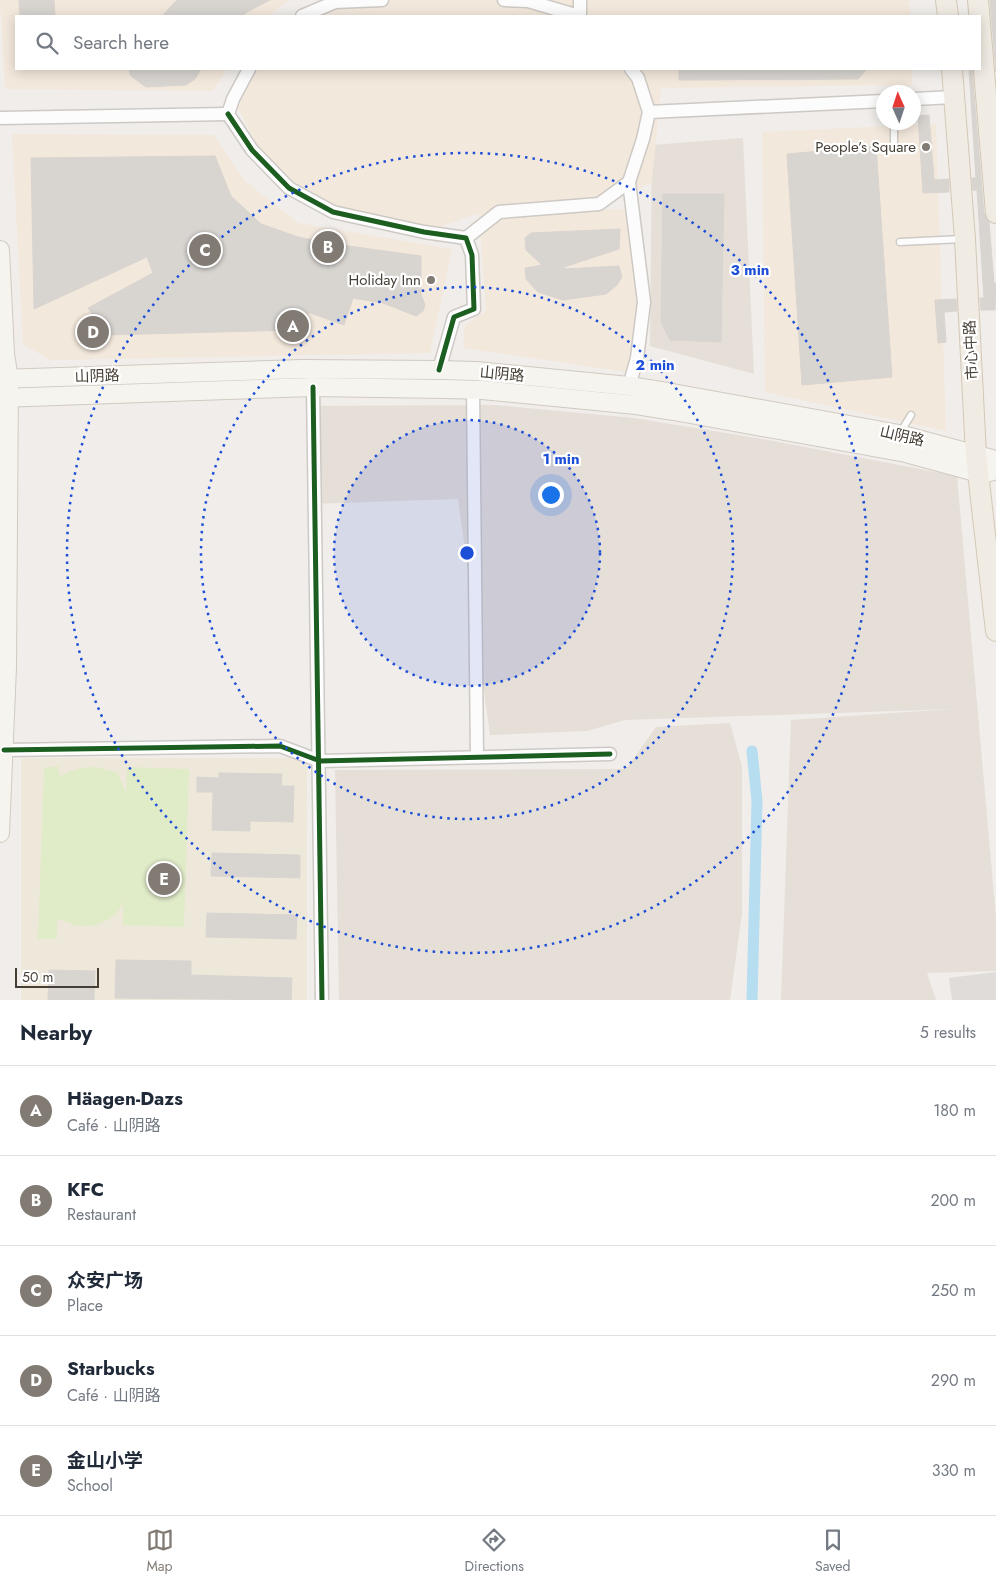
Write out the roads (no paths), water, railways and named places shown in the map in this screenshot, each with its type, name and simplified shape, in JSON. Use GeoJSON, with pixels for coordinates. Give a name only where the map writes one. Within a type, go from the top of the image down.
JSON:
{"type":"FeatureCollection","features":[{"type":"Feature","properties":{"kind":"main road"},"geometry":{"type":"LineString","coordinates":[[946,0],[948,15]]}},
{"type":"Feature","properties":{"kind":"main road"},"geometry":{"type":"LineString","coordinates":[[978,0],[980,15]]}},
{"type":"Feature","properties":{"kind":"main road"},"geometry":{"type":"LineString","coordinates":[[981,19],[991,81],[996,213]]}},
{"type":"Feature","properties":{"kind":"main road","name":"市心中路"},"geometry":{"type":"LineString","coordinates":[[952,70],[996,631]]}},
{"type":"Feature","properties":{"kind":"main road"},"geometry":{"type":"LineString","coordinates":[[0,250],[5,354],[7,667],[0,833]]}},
{"type":"Feature","properties":{"kind":"main road","name":"山阴路"},"geometry":{"type":"LineString","coordinates":[[4,379],[302,369],[476,371],[629,386],[899,434],[983,466]]}},
{"type":"Feature","properties":{"kind":"main road","name":"山阴路"},"geometry":{"type":"LineString","coordinates":[[4,398],[313,387],[473,390],[636,405],[983,466],[996,460]]}},
{"type":"Feature","properties":{"kind":"street"},"geometry":{"type":"LineString","coordinates":[[304,15],[335,2],[382,0]]}},
{"type":"Feature","properties":{"kind":"street"},"geometry":{"type":"LineString","coordinates":[[504,0],[528,1],[576,15]]}},
{"type":"Feature","properties":{"kind":"street"},"geometry":{"type":"LineString","coordinates":[[579,15],[580,0]]}},
{"type":"Feature","properties":{"kind":"street"},"geometry":{"type":"LineString","coordinates":[[228,114],[233,99],[248,70]]}},
{"type":"Feature","properties":{"kind":"street"},"geometry":{"type":"LineString","coordinates":[[629,386],[638,358],[644,302],[629,182],[649,112],[638,78],[632,70]]}},
{"type":"Feature","properties":{"kind":"street"},"geometry":{"type":"LineString","coordinates":[[921,99],[954,97]]}},
{"type":"Feature","properties":{"kind":"street"},"geometry":{"type":"LineString","coordinates":[[649,112],[876,101]]}},
{"type":"Feature","properties":{"kind":"street"},"geometry":{"type":"LineString","coordinates":[[0,118],[228,114]]}},
{"type":"Feature","properties":{"kind":"street"},"geometry":{"type":"LineString","coordinates":[[228,114],[252,150],[289,188],[333,212],[424,232],[466,238],[499,212],[599,204],[629,182]]}},
{"type":"Feature","properties":{"kind":"street"},"geometry":{"type":"LineString","coordinates":[[439,370],[454,317],[474,309],[472,255],[466,238]]}},
{"type":"Feature","properties":{"kind":"street"},"geometry":{"type":"LineString","coordinates":[[313,387],[320,761],[322,1000]]}},
{"type":"Feature","properties":{"kind":"street"},"geometry":{"type":"LineString","coordinates":[[473,390],[477,757]]}},
{"type":"Feature","properties":{"kind":"street"},"geometry":{"type":"LineString","coordinates":[[4,750],[280,746],[320,761],[610,754]]}},
{"type":"Feature","properties":{"kind":"lane"},"geometry":{"type":"LineString","coordinates":[[894,130],[894,142]]}},
{"type":"Feature","properties":{"kind":"lane"},"geometry":{"type":"LineString","coordinates":[[900,242],[966,239]]}},
{"type":"Feature","properties":{"kind":"lane"},"geometry":{"type":"LineString","coordinates":[[899,434],[911,415]]}},
{"type":"Feature","properties":{"kind":"waterway"},"geometry":{"type":"LineString","coordinates":[[752,751],[757,801],[752,1000]]}},
{"type":"Feature","properties":{"kind":"place","name":"People’s Square"},"geometry":{"type":"Point","coordinates":[926,147]}},
{"type":"Feature","properties":{"kind":"place","name":"KFC"},"geometry":{"type":"Point","coordinates":[328,247]}},
{"type":"Feature","properties":{"kind":"place","name":"众安广场"},"geometry":{"type":"Point","coordinates":[205,250]}},
{"type":"Feature","properties":{"kind":"place","name":"Holiday Inn"},"geometry":{"type":"Point","coordinates":[431,280]}},
{"type":"Feature","properties":{"kind":"place","name":"Häagen-Dazs"},"geometry":{"type":"Point","coordinates":[293,326]}},
{"type":"Feature","properties":{"kind":"place","name":"Starbucks"},"geometry":{"type":"Point","coordinates":[93,332]}},
{"type":"Feature","properties":{"kind":"place","name":"金山小学"},"geometry":{"type":"Point","coordinates":[164,879]}}]}
